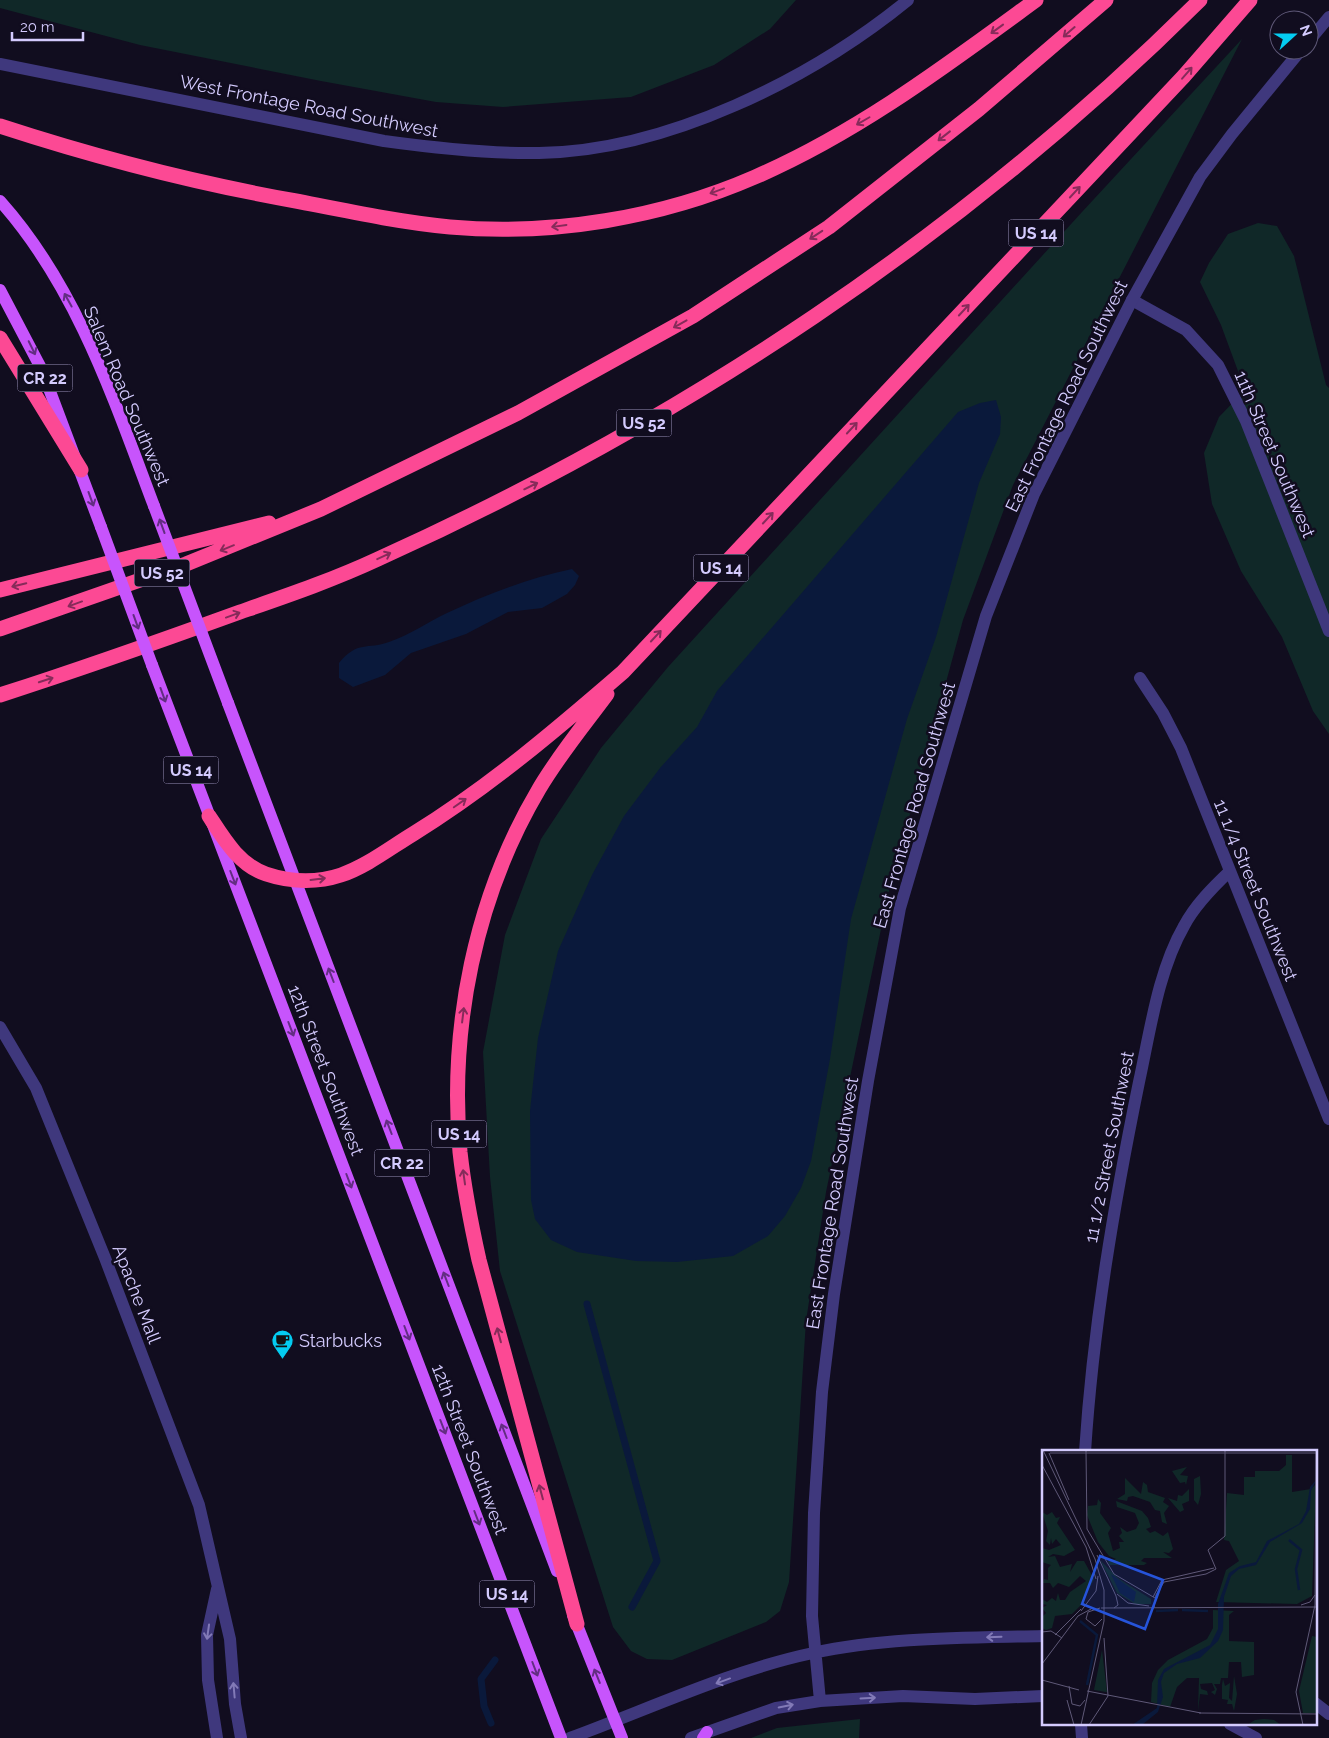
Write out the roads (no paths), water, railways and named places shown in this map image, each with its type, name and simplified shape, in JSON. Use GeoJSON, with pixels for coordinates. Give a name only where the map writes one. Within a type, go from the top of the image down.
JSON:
{"type":"FeatureCollection","features":[{"type":"Feature","properties":{"kind":"highway"},"geometry":{"type":"LineString","coordinates":[[0,126],[82,153],[205,184],[379,217],[451,227],[549,227],[610,219],[664,208],[753,178],[810,152],[874,115],[1036,0]]}},
{"type":"Feature","properties":{"kind":"highway","name":"US 52"},"geometry":{"type":"LineString","coordinates":[[0,628],[186,564],[321,509],[518,413],[693,316],[829,226],[979,109],[1106,0]]}},
{"type":"Feature","properties":{"kind":"highway","name":"US 52"},"geometry":{"type":"LineString","coordinates":[[0,695],[112,659],[328,581],[377,560],[540,482],[590,455],[700,391],[871,279],[1005,177],[1141,59],[1200,0]]}},
{"type":"Feature","properties":{"kind":"highway","name":"US 14"},"geometry":{"type":"LineString","coordinates":[[577,1624],[479,1260],[469,1213],[460,1153],[458,1110],[459,1059],[463,1014],[474,948],[483,916],[505,858],[539,789],[623,672],[1184,76],[1250,0]]}},
{"type":"Feature","properties":{"kind":"highway","name":"US 14"},"geometry":{"type":"LineString","coordinates":[[0,338],[81,470]]}},
{"type":"Feature","properties":{"kind":"highway"},"geometry":{"type":"LineString","coordinates":[[0,590],[321,509]]}},
{"type":"Feature","properties":{"kind":"highway"},"geometry":{"type":"LineString","coordinates":[[209,816],[242,861],[266,874],[295,881],[319,880],[353,870],[430,824],[532,750],[623,672]]}},
{"type":"Feature","properties":{"kind":"main road","name":"Salem Road Southwest"},"geometry":{"type":"LineString","coordinates":[[0,201],[38,250],[72,308],[94,352],[295,881]]}},
{"type":"Feature","properties":{"kind":"main road","name":"CR 22"},"geometry":{"type":"LineString","coordinates":[[0,290],[42,370],[81,470]]}},
{"type":"Feature","properties":{"kind":"main road","name":"12th Street Southwest"},"geometry":{"type":"LineString","coordinates":[[81,470],[174,724],[561,1738]]}},
{"type":"Feature","properties":{"kind":"main road","name":"CR 22"},"geometry":{"type":"LineString","coordinates":[[295,881],[577,1624]]}},
{"type":"Feature","properties":{"kind":"main road","name":"US 14"},"geometry":{"type":"LineString","coordinates":[[577,1624],[622,1738]]}},
{"type":"Feature","properties":{"kind":"street","name":"West Frontage Road Southwest"},"geometry":{"type":"LineString","coordinates":[[0,64],[384,141],[439,148],[540,153],[625,142],[688,123],[749,99],[814,67],[908,0]]}},
{"type":"Feature","properties":{"kind":"street"},"geometry":{"type":"LineString","coordinates":[[1319,29],[1329,17]]}},
{"type":"Feature","properties":{"kind":"street","name":"East Frontage Road Southwest"},"geometry":{"type":"LineString","coordinates":[[820,1701],[812,1616],[814,1513],[822,1392],[834,1294],[866,1091],[900,908],[986,616],[1034,494],[1132,300],[1200,177],[1232,134],[1294,60]]}},
{"type":"Feature","properties":{"kind":"street","name":"11th Street Southwest"},"geometry":{"type":"LineString","coordinates":[[1132,300],[1186,330],[1218,365],[1246,421],[1329,631]]}},
{"type":"Feature","properties":{"kind":"street","name":"11 1/4 Street Southwest"},"geometry":{"type":"LineString","coordinates":[[1140,678],[1181,748],[1329,1120]]}},
{"type":"Feature","properties":{"kind":"street","name":"11 1/2 Street Southwest"},"geometry":{"type":"LineString","coordinates":[[1086,1450],[1103,1277],[1115,1199],[1155,1005],[1184,926],[1210,889],[1230,871]]}},
{"type":"Feature","properties":{"kind":"street","name":"Apache Mall"},"geometry":{"type":"LineString","coordinates":[[0,1027],[36,1088],[199,1505],[230,1639],[235,1704],[241,1738]]}},
{"type":"Feature","properties":{"kind":"street"},"geometry":{"type":"LineString","coordinates":[[217,1738],[208,1680],[207,1635],[218,1584]]}},
{"type":"Feature","properties":{"kind":"street"},"geometry":{"type":"LineString","coordinates":[[570,1738],[768,1664],[814,1652],[913,1640],[1042,1636]]}},
{"type":"Feature","properties":{"kind":"street"},"geometry":{"type":"LineString","coordinates":[[691,1738],[705,1735],[776,1708],[820,1701],[903,1696],[975,1698],[1042,1696]]}},
{"type":"Feature","properties":{"kind":"street"},"geometry":{"type":"LineString","coordinates":[[1316,1704],[1329,1714]]}},
{"type":"Feature","properties":{"kind":"street"},"geometry":{"type":"LineString","coordinates":[[1234,1726],[1256,1738]]}},
{"type":"Feature","properties":{"kind":"water"},"geometry":{"type":"Polygon","coordinates":[[[996,400],[1001,417],[1000,434],[979,483],[936,637],[907,719],[851,919],[830,1059],[811,1161],[801,1188],[785,1216],[768,1236],[733,1256],[677,1262],[636,1261],[577,1252],[551,1240],[535,1219],[531,1200],[530,1111],[538,1038],[558,951],[592,875],[624,816],[660,768],[697,727],[717,691],[958,412],[980,403],[996,400]]]}},
{"type":"Feature","properties":{"kind":"water"},"geometry":{"type":"Polygon","coordinates":[[[572,569],[579,576],[575,585],[567,594],[542,608],[508,612],[466,634],[411,653],[385,675],[353,687],[339,678],[339,663],[357,648],[389,642],[477,599],[524,582],[572,569]]]}},
{"type":"Feature","properties":{"kind":"waterway"},"geometry":{"type":"LineString","coordinates":[[587,1304],[657,1561],[632,1607]]}},
{"type":"Feature","properties":{"kind":"waterway"},"geometry":{"type":"LineString","coordinates":[[491,1723],[484,1706],[481,1679],[495,1660]]}},
{"type":"Feature","properties":{"kind":"place","name":"Starbucks"},"geometry":{"type":"Point","coordinates":[283,1359]}}]}
